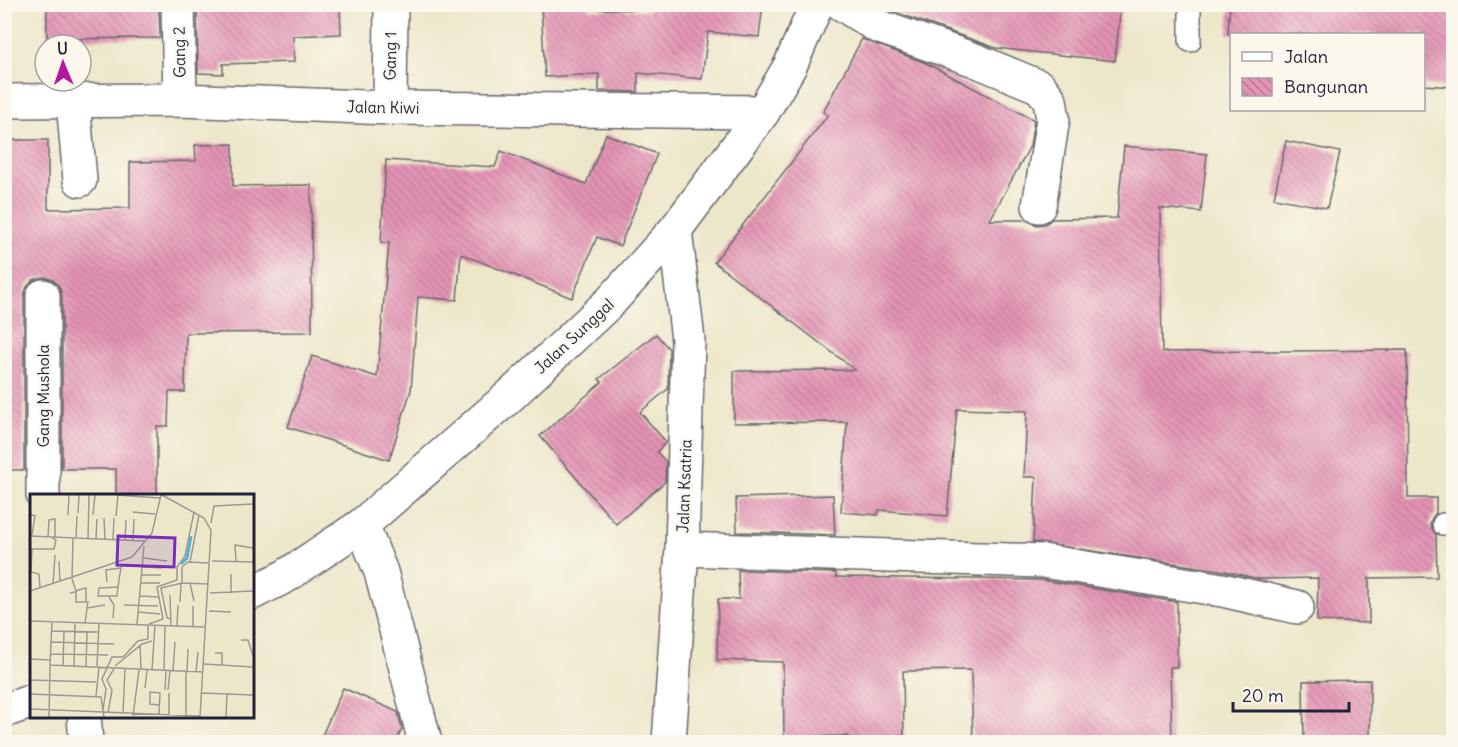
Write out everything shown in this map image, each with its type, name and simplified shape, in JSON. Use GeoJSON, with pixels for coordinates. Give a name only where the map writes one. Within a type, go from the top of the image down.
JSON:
{"type":"FeatureCollection","features":[{"type":"Feature","properties":{"kind":"street","name":"Gang 2"},"geometry":{"type":"LineString","coordinates":[[178,4],[180,100]]}},
{"type":"Feature","properties":{"kind":"street","name":"Gang 1"},"geometry":{"type":"LineString","coordinates":[[390,108],[391,4]]}},
{"type":"Feature","properties":{"kind":"street","name":"Jalan Sunggal"},"geometry":{"type":"LineString","coordinates":[[254,593],[286,576],[363,525],[512,394],[612,301],[675,230],[763,112],[790,66],[817,4]]}},
{"type":"Feature","properties":{"kind":"street"},"geometry":{"type":"LineString","coordinates":[[842,4],[877,26],[975,60],[1040,87],[1050,100],[1053,119],[1040,206]]}},
{"type":"Feature","properties":{"kind":"street","name":"Jalan Kiwi"},"geometry":{"type":"LineString","coordinates":[[4,101],[180,100],[390,108],[763,112]]}},
{"type":"Feature","properties":{"kind":"street"},"geometry":{"type":"LineString","coordinates":[[73,101],[80,180]]}},
{"type":"Feature","properties":{"kind":"street","name":"Jalan Ksatria"},"geometry":{"type":"LineString","coordinates":[[669,742],[682,549],[687,340],[675,230]]}},
{"type":"Feature","properties":{"kind":"street","name":"Gang Mushola"},"geometry":{"type":"LineString","coordinates":[[43,296],[43,494]]}},
{"type":"Feature","properties":{"kind":"street"},"geometry":{"type":"LineString","coordinates":[[363,525],[381,572],[425,742]]}},
{"type":"Feature","properties":{"kind":"street"},"geometry":{"type":"LineString","coordinates":[[682,549],[1043,561],[1222,590],[1297,607]]}},
{"type":"Feature","properties":{"kind":"street"},"geometry":{"type":"LineString","coordinates":[[4,711],[30,702]]}},
{"type":"Feature","properties":{"kind":"street"},"geometry":{"type":"LineString","coordinates":[[84,717],[86,742]]}},
{"type":"Feature","properties":{"kind":"lane"},"geometry":{"type":"LineString","coordinates":[[1190,4],[1190,41]]}},
{"type":"Feature","properties":{"kind":"building"},"geometry":{"type":"Polygon","coordinates":[[[47,4],[159,4],[160,38],[93,39],[93,33],[47,33],[47,4]]]}},
{"type":"Feature","properties":{"kind":"building"},"geometry":{"type":"Polygon","coordinates":[[[197,4],[340,4],[341,34],[293,36],[294,62],[223,64],[223,74],[198,73],[197,4]]]}},
{"type":"Feature","properties":{"kind":"building"},"geometry":{"type":"Polygon","coordinates":[[[541,4],[588,4],[589,9],[649,10],[650,4],[763,4],[759,37],[708,32],[702,79],[638,73],[638,92],[599,91],[599,74],[545,77],[541,4]]]}},
{"type":"Feature","properties":{"kind":"building"},"geometry":{"type":"Polygon","coordinates":[[[893,4],[1121,4],[1115,61],[996,48],[892,11],[893,4]]]}},
{"type":"Feature","properties":{"kind":"building"},"geometry":{"type":"Polygon","coordinates":[[[1230,4],[1454,4],[1454,87],[1425,85],[1425,33],[1228,34],[1230,4]]]}},
{"type":"Feature","properties":{"kind":"building"},"geometry":{"type":"Polygon","coordinates":[[[862,39],[926,63],[1034,120],[1030,146],[990,220],[1026,220],[1037,225],[1045,224],[1052,219],[1117,218],[1124,146],[1207,154],[1201,212],[1160,208],[1162,352],[1407,350],[1408,498],[1436,498],[1436,513],[1430,525],[1436,535],[1437,577],[1369,578],[1369,623],[1317,621],[1318,578],[1259,579],[1225,571],[1033,542],[1036,477],[1024,477],[1027,411],[957,409],[947,516],[879,510],[878,515],[841,512],[847,422],[734,423],[734,371],[855,370],[714,262],[828,115],[823,112],[862,39]]]}},
{"type":"Feature","properties":{"kind":"building"},"geometry":{"type":"Polygon","coordinates":[[[606,134],[657,154],[620,246],[597,237],[572,298],[461,254],[457,300],[418,297],[411,390],[389,460],[288,427],[312,356],[377,377],[389,243],[381,243],[386,160],[495,167],[501,151],[586,184],[606,134]]]}},
{"type":"Feature","properties":{"kind":"building"},"geometry":{"type":"Polygon","coordinates":[[[4,140],[48,140],[48,209],[130,208],[130,162],[196,161],[195,145],[233,144],[233,186],[311,185],[312,332],[186,333],[185,392],[169,392],[168,426],[157,426],[157,494],[116,494],[116,469],[62,469],[62,296],[59,286],[53,280],[44,277],[33,280],[24,296],[24,470],[4,470],[4,140]]]}},
{"type":"Feature","properties":{"kind":"building"},"geometry":{"type":"Polygon","coordinates":[[[1286,141],[1340,152],[1327,208],[1274,198],[1286,141]]]}},
{"type":"Feature","properties":{"kind":"building"},"geometry":{"type":"Polygon","coordinates":[[[656,334],[669,349],[668,389],[640,412],[666,442],[657,452],[666,462],[665,482],[616,524],[540,436],[602,382],[599,379],[656,334]]]}},
{"type":"Feature","properties":{"kind":"building"},"geometry":{"type":"Polygon","coordinates":[[[833,495],[835,535],[737,532],[736,498],[833,495]]]}},
{"type":"Feature","properties":{"kind":"building"},"geometry":{"type":"Polygon","coordinates":[[[738,570],[836,573],[836,577],[1041,580],[1177,602],[1177,667],[1170,667],[1172,742],[973,742],[971,670],[903,671],[904,742],[848,742],[848,736],[784,737],[783,662],[717,660],[718,599],[739,599],[738,570]]]}},
{"type":"Feature","properties":{"kind":"building"},"geometry":{"type":"Polygon","coordinates":[[[1370,680],[1370,742],[1304,742],[1303,681],[1370,680]]]}},
{"type":"Feature","properties":{"kind":"building"},"geometry":{"type":"Polygon","coordinates":[[[343,688],[398,712],[402,729],[396,742],[319,742],[343,688]]]}}]}
